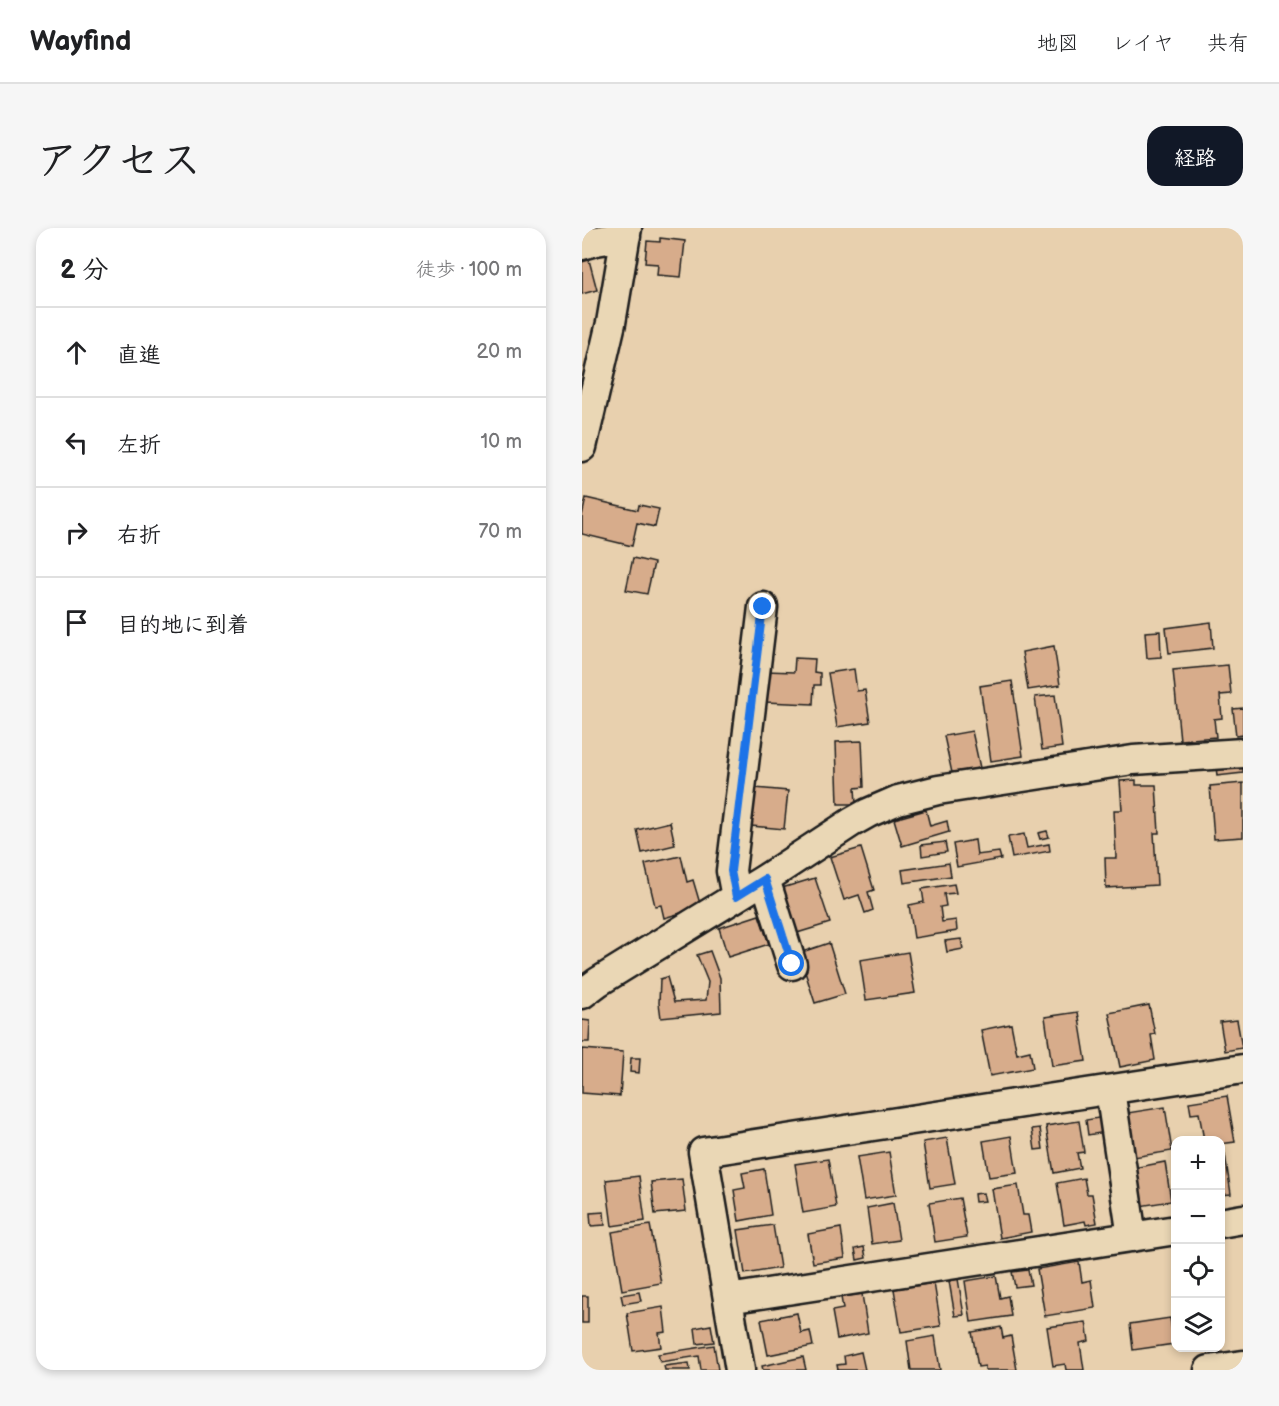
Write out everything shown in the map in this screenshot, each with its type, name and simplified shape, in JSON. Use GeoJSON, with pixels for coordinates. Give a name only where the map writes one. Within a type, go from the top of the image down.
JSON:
{"type":"FeatureCollection","features":[{"type":"Feature","properties":{"kind":"street"},"geometry":{"type":"LineString","coordinates":[[582,245],[626,232],[610,323],[582,447]]}},
{"type":"Feature","properties":{"kind":"street"},"geometry":{"type":"LineString","coordinates":[[736,897],[731,871],[763,607]]}},
{"type":"Feature","properties":{"kind":"street"},"geometry":{"type":"LineString","coordinates":[[582,994],[852,822],[898,801],[938,790],[1133,760],[1243,753]]}},
{"type":"Feature","properties":{"kind":"street"},"geometry":{"type":"LineString","coordinates":[[765,879],[792,964]]}},
{"type":"Feature","properties":{"kind":"street"},"geometry":{"type":"LineString","coordinates":[[741,1370],[703,1152],[1243,1069]]}},
{"type":"Feature","properties":{"kind":"street"},"geometry":{"type":"LineString","coordinates":[[1110,1090],[1132,1237]]}},
{"type":"Feature","properties":{"kind":"street"},"geometry":{"type":"LineString","coordinates":[[1225,1222],[1243,1220]]}},
{"type":"Feature","properties":{"kind":"street"},"geometry":{"type":"LineString","coordinates":[[728,1299],[1171,1231]]}},
{"type":"Feature","properties":{"kind":"street"},"geometry":{"type":"LineString","coordinates":[[1209,1370],[1243,1365]]}},
{"type":"Feature","properties":{"kind":"building"},"geometry":{"type":"Polygon","coordinates":[[[660,238],[685,241],[681,277],[657,275],[658,264],[645,263],[647,241],[660,242],[660,238]]]}},
{"type":"Feature","properties":{"kind":"building"},"geometry":{"type":"Polygon","coordinates":[[[589,260],[597,290],[582,294],[582,262],[589,260]]]}},
{"type":"Feature","properties":{"kind":"building"},"geometry":{"type":"Polygon","coordinates":[[[586,498],[638,510],[639,505],[659,509],[655,527],[637,523],[632,546],[582,534],[582,516],[586,498]]]}},
{"type":"Feature","properties":{"kind":"building"},"geometry":{"type":"Polygon","coordinates":[[[633,558],[654,563],[647,594],[626,590],[633,558]]]}},
{"type":"Feature","properties":{"kind":"building"},"geometry":{"type":"Polygon","coordinates":[[[1211,622],[1213,648],[1169,653],[1166,628],[1211,622]]]}},
{"type":"Feature","properties":{"kind":"building"},"geometry":{"type":"Polygon","coordinates":[[[1160,631],[1161,657],[1147,658],[1145,632],[1160,631]]]}},
{"type":"Feature","properties":{"kind":"building"},"geometry":{"type":"Polygon","coordinates":[[[1054,646],[1060,685],[1028,690],[1022,652],[1054,646]]]}},
{"type":"Feature","properties":{"kind":"building"},"geometry":{"type":"Polygon","coordinates":[[[795,658],[815,659],[814,672],[820,673],[820,685],[814,685],[813,704],[765,702],[766,671],[794,672],[795,658]]]}},
{"type":"Feature","properties":{"kind":"building"},"geometry":{"type":"Polygon","coordinates":[[[1228,665],[1231,694],[1220,695],[1222,718],[1214,719],[1216,737],[1180,740],[1173,670],[1228,665]]]}},
{"type":"Feature","properties":{"kind":"building"},"geometry":{"type":"Polygon","coordinates":[[[854,669],[857,691],[865,690],[870,722],[837,727],[828,673],[854,669]]]}},
{"type":"Feature","properties":{"kind":"building"},"geometry":{"type":"Polygon","coordinates":[[[1012,681],[1023,756],[991,761],[980,686],[1012,681]]]}},
{"type":"Feature","properties":{"kind":"building"},"geometry":{"type":"Polygon","coordinates":[[[1055,695],[1062,747],[1042,750],[1035,697],[1055,695]]]}},
{"type":"Feature","properties":{"kind":"building"},"geometry":{"type":"Polygon","coordinates":[[[1243,708],[1243,735],[1236,736],[1233,709],[1243,708]]]}},
{"type":"Feature","properties":{"kind":"building"},"geometry":{"type":"Polygon","coordinates":[[[972,731],[980,768],[952,773],[944,736],[972,731]]]}},
{"type":"Feature","properties":{"kind":"building"},"geometry":{"type":"Polygon","coordinates":[[[862,741],[864,787],[855,788],[856,804],[838,804],[836,742],[862,741]]]}},
{"type":"Feature","properties":{"kind":"building"},"geometry":{"type":"Polygon","coordinates":[[[1243,763],[1243,773],[1217,776],[1216,766],[1243,763]]]}},
{"type":"Feature","properties":{"kind":"building"},"geometry":{"type":"Polygon","coordinates":[[[1136,780],[1136,785],[1156,785],[1159,833],[1154,833],[1157,885],[1106,888],[1105,858],[1116,858],[1114,810],[1122,810],[1120,781],[1136,780]]]}},
{"type":"Feature","properties":{"kind":"building"},"geometry":{"type":"Polygon","coordinates":[[[1243,783],[1243,837],[1214,839],[1210,786],[1243,783]]]}},
{"type":"Feature","properties":{"kind":"building"},"geometry":{"type":"Polygon","coordinates":[[[755,788],[788,791],[784,829],[751,826],[755,788]]]}},
{"type":"Feature","properties":{"kind":"building"},"geometry":{"type":"Polygon","coordinates":[[[926,810],[930,826],[947,821],[949,832],[902,846],[894,819],[926,810]]]}},
{"type":"Feature","properties":{"kind":"building"},"geometry":{"type":"Polygon","coordinates":[[[670,822],[675,845],[642,853],[637,830],[670,822]]]}},
{"type":"Feature","properties":{"kind":"building"},"geometry":{"type":"Polygon","coordinates":[[[1047,831],[1049,837],[1040,839],[1038,833],[1047,831]]]}},
{"type":"Feature","properties":{"kind":"building"},"geometry":{"type":"Polygon","coordinates":[[[1024,834],[1027,848],[1049,844],[1050,851],[1012,858],[1008,837],[1024,834]]]}},
{"type":"Feature","properties":{"kind":"building"},"geometry":{"type":"Polygon","coordinates":[[[975,840],[977,855],[999,852],[1001,859],[957,867],[953,844],[975,840]]]}},
{"type":"Feature","properties":{"kind":"building"},"geometry":{"type":"Polygon","coordinates":[[[945,842],[947,852],[922,856],[921,845],[945,842]]]}},
{"type":"Feature","properties":{"kind":"building"},"geometry":{"type":"Polygon","coordinates":[[[861,848],[874,890],[868,892],[873,910],[865,913],[859,895],[844,900],[830,857],[861,848]]]}},
{"type":"Feature","properties":{"kind":"building"},"geometry":{"type":"Polygon","coordinates":[[[681,856],[687,882],[693,880],[701,907],[664,918],[661,905],[655,906],[645,864],[681,856]]]}},
{"type":"Feature","properties":{"kind":"building"},"geometry":{"type":"Polygon","coordinates":[[[949,863],[951,876],[904,883],[902,870],[949,863]]]}},
{"type":"Feature","properties":{"kind":"building"},"geometry":{"type":"Polygon","coordinates":[[[815,878],[830,923],[797,933],[782,888],[815,878]]]}},
{"type":"Feature","properties":{"kind":"building"},"geometry":{"type":"Polygon","coordinates":[[[954,884],[956,893],[944,894],[946,906],[940,907],[942,922],[956,920],[957,931],[914,938],[909,905],[924,902],[922,889],[954,884]]]}},
{"type":"Feature","properties":{"kind":"building"},"geometry":{"type":"Polygon","coordinates":[[[759,915],[769,944],[728,957],[719,928],[759,915]]]}},
{"type":"Feature","properties":{"kind":"building"},"geometry":{"type":"Polygon","coordinates":[[[961,939],[963,949],[947,952],[945,941],[961,939]]]}},
{"type":"Feature","properties":{"kind":"building"},"geometry":{"type":"Polygon","coordinates":[[[829,943],[845,994],[815,1003],[799,953],[829,943]]]}},
{"type":"Feature","properties":{"kind":"building"},"geometry":{"type":"Polygon","coordinates":[[[710,951],[720,978],[721,1012],[661,1018],[660,979],[667,977],[674,1002],[706,1000],[708,982],[697,955],[710,951]]]}},
{"type":"Feature","properties":{"kind":"building"},"geometry":{"type":"Polygon","coordinates":[[[908,952],[915,993],[866,1000],[860,960],[908,952]]]}},
{"type":"Feature","properties":{"kind":"building"},"geometry":{"type":"Polygon","coordinates":[[[1149,1005],[1155,1034],[1151,1035],[1155,1060],[1120,1067],[1109,1013],[1149,1005]]]}},
{"type":"Feature","properties":{"kind":"building"},"geometry":{"type":"Polygon","coordinates":[[[1078,1012],[1086,1061],[1052,1066],[1045,1017],[1078,1012]]]}},
{"type":"Feature","properties":{"kind":"building"},"geometry":{"type":"Polygon","coordinates":[[[582,1020],[590,1021],[589,1042],[582,1042],[582,1020]]]}},
{"type":"Feature","properties":{"kind":"building"},"geometry":{"type":"Polygon","coordinates":[[[1237,1020],[1242,1048],[1225,1051],[1220,1022],[1237,1020]]]}},
{"type":"Feature","properties":{"kind":"building"},"geometry":{"type":"Polygon","coordinates":[[[1011,1024],[1017,1054],[1030,1051],[1033,1068],[990,1076],[981,1030],[1011,1024]]]}},
{"type":"Feature","properties":{"kind":"building"},"geometry":{"type":"Polygon","coordinates":[[[582,1049],[623,1052],[620,1096],[582,1093],[582,1049]]]}},
{"type":"Feature","properties":{"kind":"building"},"geometry":{"type":"Polygon","coordinates":[[[631,1058],[640,1058],[639,1073],[630,1072],[631,1058]]]}},
{"type":"Feature","properties":{"kind":"building"},"geometry":{"type":"Polygon","coordinates":[[[1227,1096],[1235,1142],[1225,1143],[1225,1136],[1203,1136],[1199,1113],[1191,1114],[1189,1102],[1227,1096]]]}},
{"type":"Feature","properties":{"kind":"building"},"geometry":{"type":"Polygon","coordinates":[[[1165,1107],[1171,1151],[1134,1157],[1127,1113],[1165,1107]]]}},
{"type":"Feature","properties":{"kind":"building"},"geometry":{"type":"Polygon","coordinates":[[[1104,1117],[1106,1132],[1088,1135],[1086,1120],[1104,1117]]]}},
{"type":"Feature","properties":{"kind":"building"},"geometry":{"type":"Polygon","coordinates":[[[1079,1121],[1084,1152],[1077,1153],[1080,1168],[1054,1173],[1046,1126],[1079,1121]]]}},
{"type":"Feature","properties":{"kind":"building"},"geometry":{"type":"Polygon","coordinates":[[[1040,1128],[1043,1149],[1035,1150],[1032,1129],[1040,1128]]]}},
{"type":"Feature","properties":{"kind":"building"},"geometry":{"type":"Polygon","coordinates":[[[1011,1136],[1017,1173],[989,1177],[983,1141],[1011,1136]]]}},
{"type":"Feature","properties":{"kind":"building"},"geometry":{"type":"Polygon","coordinates":[[[947,1138],[955,1184],[930,1188],[923,1142],[947,1138]]]}},
{"type":"Feature","properties":{"kind":"building"},"geometry":{"type":"Polygon","coordinates":[[[889,1152],[896,1195],[864,1200],[857,1157],[889,1152]]]}},
{"type":"Feature","properties":{"kind":"building"},"geometry":{"type":"Polygon","coordinates":[[[1225,1154],[1231,1194],[1225,1195],[1225,1154]]]}},
{"type":"Feature","properties":{"kind":"building"},"geometry":{"type":"Polygon","coordinates":[[[828,1159],[836,1207],[803,1213],[795,1164],[828,1159]]]}},
{"type":"Feature","properties":{"kind":"building"},"geometry":{"type":"Polygon","coordinates":[[[1165,1162],[1171,1201],[1140,1206],[1133,1168],[1165,1162]]]}},
{"type":"Feature","properties":{"kind":"building"},"geometry":{"type":"Polygon","coordinates":[[[764,1169],[771,1215],[739,1221],[734,1190],[745,1188],[742,1173],[764,1169]]]}},
{"type":"Feature","properties":{"kind":"building"},"geometry":{"type":"Polygon","coordinates":[[[639,1176],[645,1221],[612,1226],[606,1180],[639,1176]]]}},
{"type":"Feature","properties":{"kind":"building"},"geometry":{"type":"Polygon","coordinates":[[[1084,1178],[1087,1194],[1092,1194],[1097,1223],[1086,1225],[1085,1221],[1064,1225],[1057,1183],[1084,1178]]]}},
{"type":"Feature","properties":{"kind":"building"},"geometry":{"type":"Polygon","coordinates":[[[682,1179],[686,1211],[655,1214],[651,1182],[682,1179]]]}},
{"type":"Feature","properties":{"kind":"building"},"geometry":{"type":"Polygon","coordinates":[[[1018,1185],[1023,1215],[1028,1215],[1031,1232],[1000,1238],[992,1189],[1018,1185]]]}},
{"type":"Feature","properties":{"kind":"building"},"geometry":{"type":"Polygon","coordinates":[[[983,1193],[985,1201],[975,1202],[974,1194],[983,1193]]]}},
{"type":"Feature","properties":{"kind":"building"},"geometry":{"type":"Polygon","coordinates":[[[960,1198],[967,1237],[935,1242],[929,1203],[960,1198]]]}},
{"type":"Feature","properties":{"kind":"building"},"geometry":{"type":"Polygon","coordinates":[[[893,1203],[899,1240],[872,1244],[867,1208],[893,1203]]]}},
{"type":"Feature","properties":{"kind":"building"},"geometry":{"type":"Polygon","coordinates":[[[604,1212],[605,1225],[591,1226],[590,1213],[604,1212]]]}},
{"type":"Feature","properties":{"kind":"building"},"geometry":{"type":"Polygon","coordinates":[[[650,1225],[661,1283],[622,1290],[612,1232],[650,1225]]]}},
{"type":"Feature","properties":{"kind":"building"},"geometry":{"type":"Polygon","coordinates":[[[773,1225],[780,1268],[745,1274],[738,1230],[773,1225]]]}},
{"type":"Feature","properties":{"kind":"building"},"geometry":{"type":"Polygon","coordinates":[[[841,1228],[845,1258],[813,1263],[808,1234],[841,1228]]]}},
{"type":"Feature","properties":{"kind":"building"},"geometry":{"type":"Polygon","coordinates":[[[864,1247],[866,1258],[857,1260],[855,1249],[864,1247]]]}},
{"type":"Feature","properties":{"kind":"building"},"geometry":{"type":"Polygon","coordinates":[[[1079,1262],[1082,1282],[1091,1280],[1095,1308],[1045,1316],[1037,1269],[1079,1262]]]}},
{"type":"Feature","properties":{"kind":"building"},"geometry":{"type":"Polygon","coordinates":[[[1028,1270],[1031,1285],[1015,1287],[1012,1272],[1028,1270]]]}},
{"type":"Feature","properties":{"kind":"building"},"geometry":{"type":"Polygon","coordinates":[[[996,1276],[1000,1298],[1008,1296],[1011,1316],[971,1322],[965,1281],[996,1276]]]}},
{"type":"Feature","properties":{"kind":"building"},"geometry":{"type":"Polygon","coordinates":[[[958,1279],[964,1315],[955,1316],[949,1281],[958,1279]]]}},
{"type":"Feature","properties":{"kind":"building"},"geometry":{"type":"Polygon","coordinates":[[[934,1283],[941,1326],[901,1332],[894,1289],[934,1283]]]}},
{"type":"Feature","properties":{"kind":"building"},"geometry":{"type":"Polygon","coordinates":[[[639,1292],[641,1301],[623,1304],[621,1295],[639,1292]]]}},
{"type":"Feature","properties":{"kind":"building"},"geometry":{"type":"Polygon","coordinates":[[[862,1294],[868,1333],[837,1339],[832,1311],[843,1309],[841,1297],[862,1294]]]}},
{"type":"Feature","properties":{"kind":"building"},"geometry":{"type":"Polygon","coordinates":[[[582,1296],[588,1296],[588,1323],[582,1323],[582,1296]]]}},
{"type":"Feature","properties":{"kind":"building"},"geometry":{"type":"Polygon","coordinates":[[[663,1307],[666,1332],[659,1333],[661,1347],[633,1351],[627,1313],[663,1307]]]}},
{"type":"Feature","properties":{"kind":"building"},"geometry":{"type":"Polygon","coordinates":[[[797,1313],[801,1333],[810,1331],[813,1346],[768,1355],[761,1320],[797,1313]]]}},
{"type":"Feature","properties":{"kind":"building"},"geometry":{"type":"Polygon","coordinates":[[[1170,1318],[1171,1344],[1133,1350],[1130,1324],[1170,1318]]]}},
{"type":"Feature","properties":{"kind":"building"},"geometry":{"type":"Polygon","coordinates":[[[1086,1322],[1089,1341],[1080,1343],[1084,1370],[1066,1370],[1065,1364],[1053,1366],[1047,1327],[1086,1322]]]}},
{"type":"Feature","properties":{"kind":"building"},"geometry":{"type":"Polygon","coordinates":[[[711,1325],[714,1342],[697,1344],[695,1328],[711,1325]]]}},
{"type":"Feature","properties":{"kind":"building"},"geometry":{"type":"Polygon","coordinates":[[[1001,1327],[1003,1338],[1011,1336],[1017,1370],[985,1370],[985,1366],[978,1367],[972,1332],[1001,1327]]]}},
{"type":"Feature","properties":{"kind":"building"},"geometry":{"type":"Polygon","coordinates":[[[935,1336],[940,1370],[911,1370],[907,1341],[935,1336]]]}},
{"type":"Feature","properties":{"kind":"building"},"geometry":{"type":"Polygon","coordinates":[[[714,1345],[718,1370],[701,1370],[699,1356],[660,1362],[658,1354],[714,1345]]]}},
{"type":"Feature","properties":{"kind":"building"},"geometry":{"type":"Polygon","coordinates":[[[861,1352],[865,1370],[838,1370],[837,1365],[845,1364],[844,1356],[861,1352]]]}},
{"type":"Feature","properties":{"kind":"building"},"geometry":{"type":"Polygon","coordinates":[[[803,1357],[806,1370],[763,1370],[762,1366],[803,1357]]]}},
{"type":"Feature","properties":{"kind":"building"},"geometry":{"type":"Polygon","coordinates":[[[689,1363],[690,1370],[665,1370],[664,1366],[689,1363]]]}},
{"type":"Feature","properties":{"kind":"route"},"geometry":{"type":"LineString","coordinates":[[763,607],[731,871],[736,897],[765,879],[792,964]]}}]}
